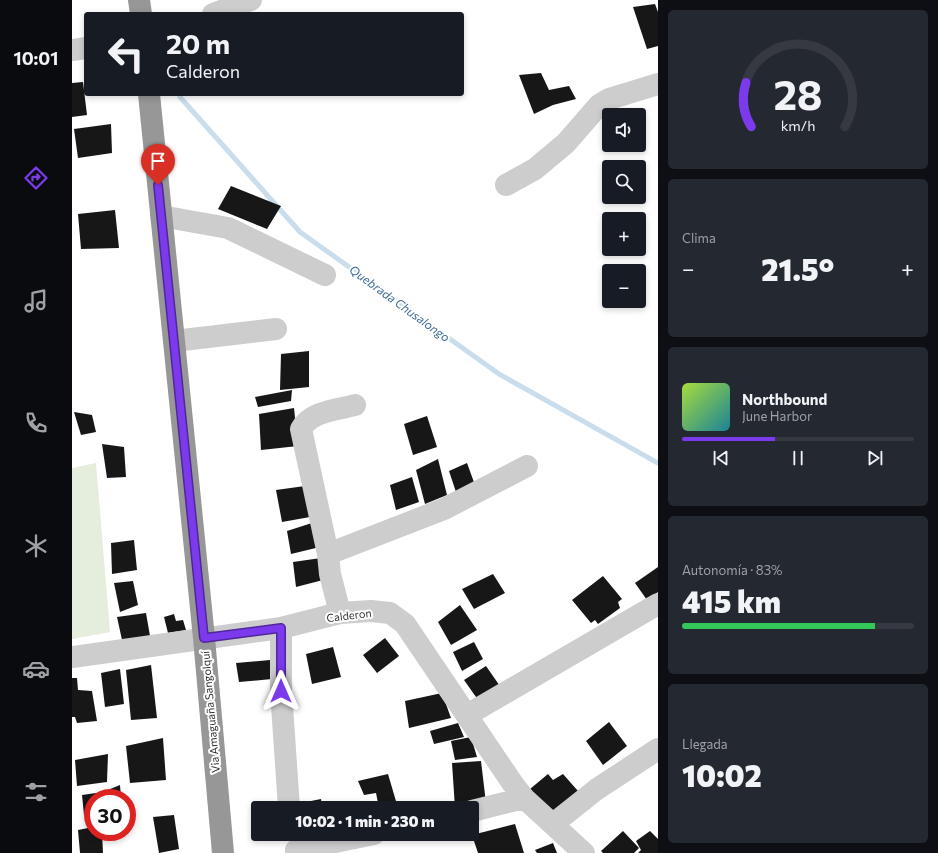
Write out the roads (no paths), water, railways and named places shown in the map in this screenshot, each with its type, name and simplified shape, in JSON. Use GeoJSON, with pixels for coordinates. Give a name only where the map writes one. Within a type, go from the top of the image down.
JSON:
{"type":"FeatureCollection","features":[{"type":"Feature","properties":{"kind":"highway"},"geometry":{"type":"LineString","coordinates":[[139,0],[141,12]]}},
{"type":"Feature","properties":{"kind":"highway","name":"Via Amaguaña Sangolquí"},"geometry":{"type":"LineString","coordinates":[[149,96],[204,638],[223,853]]}},
{"type":"Feature","properties":{"kind":"street"},"geometry":{"type":"LineString","coordinates":[[218,12],[251,0]]}},
{"type":"Feature","properties":{"kind":"street"},"geometry":{"type":"LineString","coordinates":[[72,50],[84,48]]}},
{"type":"Feature","properties":{"kind":"street"},"geometry":{"type":"LineString","coordinates":[[506,186],[535,169],[566,143],[599,105],[609,99],[658,84]]}},
{"type":"Feature","properties":{"kind":"street"},"geometry":{"type":"LineString","coordinates":[[161,216],[228,228],[325,275]]}},
{"type":"Feature","properties":{"kind":"street"},"geometry":{"type":"LineString","coordinates":[[174,341],[276,329]]}},
{"type":"Feature","properties":{"kind":"street"},"geometry":{"type":"LineString","coordinates":[[340,613],[330,574],[328,554],[301,429],[305,422],[313,416],[355,405]]}},
{"type":"Feature","properties":{"kind":"street"},"geometry":{"type":"LineString","coordinates":[[328,554],[444,509],[527,466]]}},
{"type":"Feature","properties":{"kind":"street"},"geometry":{"type":"LineString","coordinates":[[468,715],[658,604]]}},
{"type":"Feature","properties":{"kind":"street","name":"Calderon"},"geometry":{"type":"LineString","coordinates":[[72,657],[281,628],[340,613],[371,611],[390,613],[405,624],[524,798],[584,853]]}},
{"type":"Feature","properties":{"kind":"street"},"geometry":{"type":"LineString","coordinates":[[281,628],[281,691],[289,801]]}},
{"type":"Feature","properties":{"kind":"street"},"geometry":{"type":"LineString","coordinates":[[553,824],[597,789],[658,749]]}},
{"type":"Feature","properties":{"kind":"street"},"geometry":{"type":"LineString","coordinates":[[479,809],[524,798]]}},
{"type":"Feature","properties":{"kind":"street"},"geometry":{"type":"LineString","coordinates":[[295,846],[328,841]]}},
{"type":"Feature","properties":{"kind":"waterway","name":"Quebrada Chusalongo"},"geometry":{"type":"LineString","coordinates":[[180,97],[300,232],[499,374],[658,463]]}}]}
